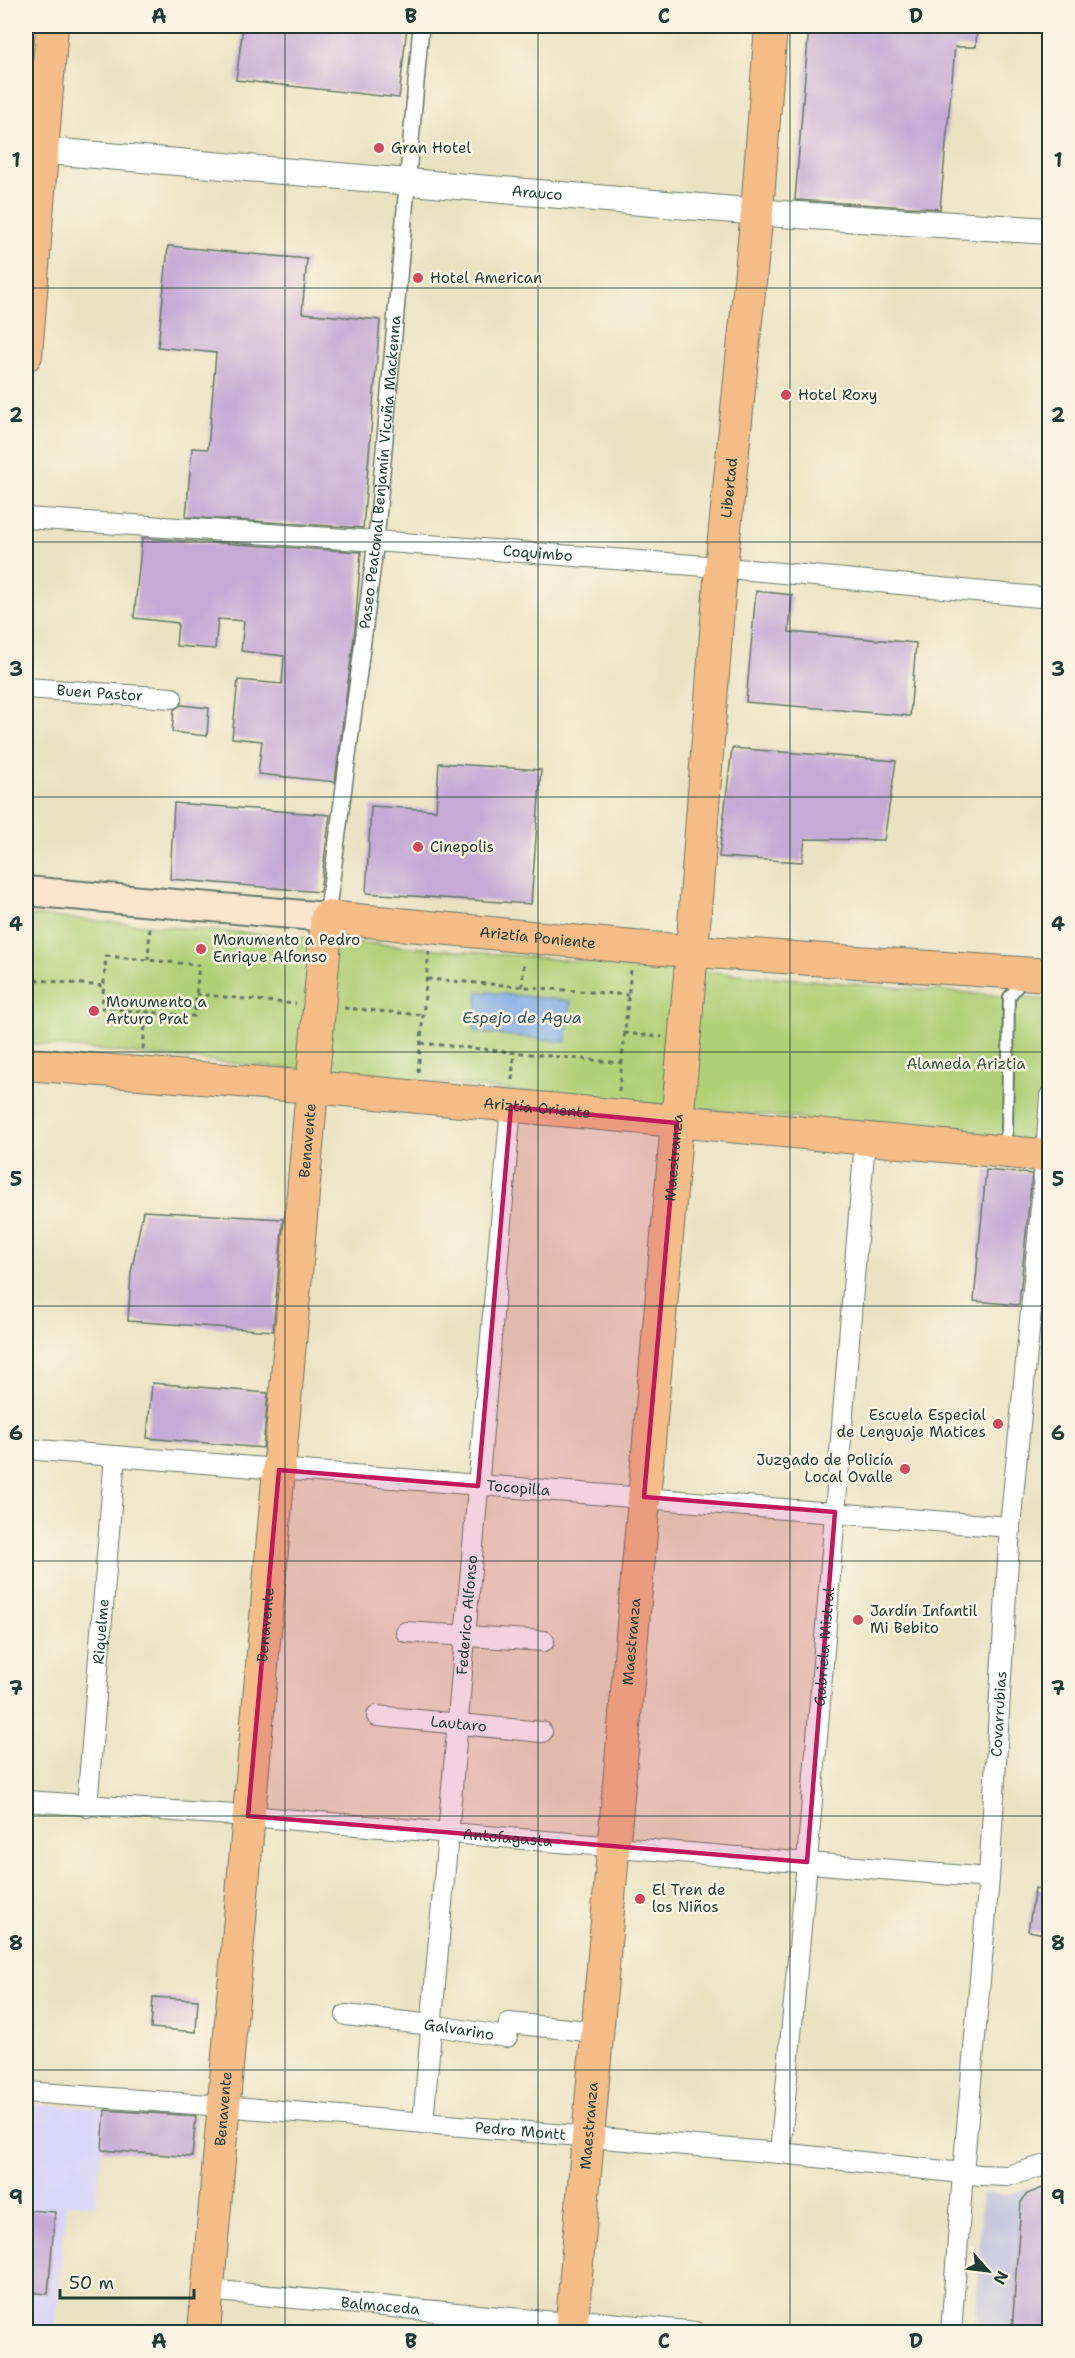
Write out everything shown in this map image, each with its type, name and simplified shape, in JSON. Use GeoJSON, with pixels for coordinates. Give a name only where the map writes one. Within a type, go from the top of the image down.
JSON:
{"type":"FeatureCollection","features":[{"type":"Feature","properties":{"kind":"main road"},"geometry":{"type":"LineString","coordinates":[[26,355],[34,150],[52,26]]}},
{"type":"Feature","properties":{"kind":"main road","name":"Libertad"},"geometry":{"type":"LineString","coordinates":[[692,951],[721,568],[757,212],[771,26]]}},
{"type":"Feature","properties":{"kind":"main road","name":"Ariztía Poniente"},"geometry":{"type":"LineString","coordinates":[[26,891],[633,947],[1039,974]]}},
{"type":"Feature","properties":{"kind":"main road","name":"Benavente"},"geometry":{"type":"LineString","coordinates":[[204,2332],[327,918]]}},
{"type":"Feature","properties":{"kind":"main road","name":"Maestranza"},"geometry":{"type":"LineString","coordinates":[[571,2326],[692,951]]}},
{"type":"Feature","properties":{"kind":"main road","name":"Ariztía Oriente"},"geometry":{"type":"LineString","coordinates":[[26,1064],[312,1087],[1037,1155]]}},
{"type":"Feature","properties":{"kind":"street","name":"Paseo Peatonal Benjamín Vicuña Mackenna"},"geometry":{"type":"LineString","coordinates":[[327,918],[376,541],[421,26]]}},
{"type":"Feature","properties":{"kind":"street","name":"Arauco"},"geometry":{"type":"LineString","coordinates":[[34,150],[757,212],[1050,231]]}},
{"type":"Feature","properties":{"kind":"street","name":"Coquimbo"},"geometry":{"type":"LineString","coordinates":[[26,518],[376,541],[721,568],[1050,598]]}},
{"type":"Feature","properties":{"kind":"street","name":"Buen Pastor"},"geometry":{"type":"LineString","coordinates":[[26,688],[172,698]]}},
{"type":"Feature","properties":{"kind":"street","name":"Covarrubias"},"geometry":{"type":"LineString","coordinates":[[951,2332],[989,1878],[1010,1527],[1037,1155],[1050,1096]]}},
{"type":"Feature","properties":{"kind":"street","name":"Federico Alfonso"},"geometry":{"type":"LineString","coordinates":[[423,2123],[511,1107]]}},
{"type":"Feature","properties":{"kind":"street","name":"Gabriela Mistral"},"geometry":{"type":"LineString","coordinates":[[780,2153],[807,1862],[864,1140]]}},
{"type":"Feature","properties":{"kind":"street","name":"Tocopilla"},"geometry":{"type":"LineString","coordinates":[[26,1449],[1010,1527]]}},
{"type":"Feature","properties":{"kind":"street","name":"Riquelme"},"geometry":{"type":"LineString","coordinates":[[87,1807],[115,1456]]}},
{"type":"Feature","properties":{"kind":"street"},"geometry":{"type":"LineString","coordinates":[[406,1632],[544,1641]]}},
{"type":"Feature","properties":{"kind":"street","name":"Lautaro"},"geometry":{"type":"LineString","coordinates":[[377,1716],[542,1732]]}},
{"type":"Feature","properties":{"kind":"street","name":"Antofagasta"},"geometry":{"type":"LineString","coordinates":[[26,1801],[87,1807],[248,1816],[989,1878]]}},
{"type":"Feature","properties":{"kind":"street","name":"Galvarino"},"geometry":{"type":"LineString","coordinates":[[346,2015],[507,2037],[509,2023],[597,2032]]}},
{"type":"Feature","properties":{"kind":"street","name":"Pedro Montt"},"geometry":{"type":"LineString","coordinates":[[26,2092],[223,2106],[780,2153],[963,2173],[1007,2176],[1050,2164]]}},
{"type":"Feature","properties":{"kind":"street","name":"Balmaceda"},"geometry":{"type":"LineString","coordinates":[[207,2290],[556,2322],[571,2326],[695,2332]]}},
{"type":"Feature","properties":{"kind":"lane"},"geometry":{"type":"LineString","coordinates":[[1037,1155],[1004,1141],[1007,1132],[1009,997],[1039,974]]}},
{"type":"Feature","properties":{"kind":"path"},"geometry":{"type":"LineString","coordinates":[[148,960],[152,902]]}},
{"type":"Feature","properties":{"kind":"path"},"geometry":{"type":"LineString","coordinates":[[415,1097],[430,928]]}},
{"type":"Feature","properties":{"kind":"path"},"geometry":{"type":"LineString","coordinates":[[618,1117],[633,947]]}},
{"type":"Feature","properties":{"kind":"path"},"geometry":{"type":"LineString","coordinates":[[106,956],[199,965],[194,1016],[102,1008],[105,986],[106,956]]}},
{"type":"Feature","properties":{"kind":"path"},"geometry":{"type":"LineString","coordinates":[[26,979],[105,986]]}},
{"type":"Feature","properties":{"kind":"path"},"geometry":{"type":"LineString","coordinates":[[427,979],[628,995]]}},
{"type":"Feature","properties":{"kind":"path"},"geometry":{"type":"LineString","coordinates":[[196,994],[423,1015]]}},
{"type":"Feature","properties":{"kind":"path"},"geometry":{"type":"LineString","coordinates":[[141,1074],[146,1012]]}},
{"type":"Feature","properties":{"kind":"path"},"geometry":{"type":"LineString","coordinates":[[624,1033],[684,1039]]}},
{"type":"Feature","properties":{"kind":"path"},"geometry":{"type":"LineString","coordinates":[[421,1043],[621,1063]]}},
{"type":"Feature","properties":{"kind":"highlighted area"},"geometry":{"type":"Polygon","coordinates":[[[511,1107],[677,1123],[644,1497],[835,1512],[807,1862],[248,1816],[279,1470],[478,1486],[511,1107]]]}},
{"type":"Feature","properties":{"kind":"shaded area"},"geometry":{"type":"Polygon","coordinates":[[[26,2104],[105,2109],[96,2206],[67,2203],[55,2332],[26,2332],[26,2104]]]}},
{"type":"Feature","properties":{"kind":"shaded area"},"geometry":{"type":"Polygon","coordinates":[[[1049,2181],[1049,2332],[975,2332],[982,2193],[1006,2195],[1049,2181]]]}},
{"type":"Feature","properties":{"kind":"green space","name":"Alameda Ariztia"},"geometry":{"type":"Polygon","coordinates":[[[26,915],[1049,1000],[1049,1143],[26,1043],[26,915]]]}},
{"type":"Feature","properties":{"kind":"water","name":"Espejo de Agua"},"geometry":{"type":"Polygon","coordinates":[[[478,991],[571,1001],[566,1042],[474,1032],[478,991]]]}},
{"type":"Feature","properties":{"kind":"building"},"geometry":{"type":"Polygon","coordinates":[[[243,26],[407,26],[399,98],[236,80],[243,26]]]}},
{"type":"Feature","properties":{"kind":"building"},"geometry":{"type":"Polygon","coordinates":[[[809,26],[977,26],[976,47],[955,47],[940,209],[795,200],[809,26]]]}},
{"type":"Feature","properties":{"kind":"building"},"geometry":{"type":"Polygon","coordinates":[[[168,246],[307,259],[302,313],[380,320],[363,528],[186,517],[192,448],[208,449],[216,353],[158,347],[168,246]]]}},
{"type":"Feature","properties":{"kind":"building"},"geometry":{"type":"Polygon","coordinates":[[[142,538],[361,552],[355,629],[335,782],[258,774],[262,741],[232,738],[238,680],[282,684],[284,656],[241,651],[244,621],[218,619],[215,649],[176,646],[178,623],[134,618],[142,538]]]}},
{"type":"Feature","properties":{"kind":"building"},"geometry":{"type":"Polygon","coordinates":[[[756,591],[792,595],[789,632],[916,643],[910,716],[746,702],[756,591]]]}},
{"type":"Feature","properties":{"kind":"building"},"geometry":{"type":"Polygon","coordinates":[[[181,705],[209,708],[207,736],[172,732],[174,710],[181,705]]]}},
{"type":"Feature","properties":{"kind":"building"},"geometry":{"type":"Polygon","coordinates":[[[732,748],[896,761],[884,840],[805,839],[802,862],[719,857],[732,748]]]}},
{"type":"Feature","properties":{"kind":"building"},"geometry":{"type":"Polygon","coordinates":[[[439,763],[541,770],[531,904],[366,893],[371,806],[436,810],[439,763]]]}},
{"type":"Feature","properties":{"kind":"building"},"geometry":{"type":"Polygon","coordinates":[[[174,803],[330,815],[320,892],[170,879],[174,803]]]}},
{"type":"Feature","properties":{"kind":"building"},"geometry":{"type":"Polygon","coordinates":[[[986,1170],[1032,1174],[1019,1305],[974,1301],[986,1170]]]}},
{"type":"Feature","properties":{"kind":"building"},"geometry":{"type":"Polygon","coordinates":[[[143,1211],[283,1219],[273,1331],[128,1321],[131,1273],[143,1211]]]}},
{"type":"Feature","properties":{"kind":"building"},"geometry":{"type":"Polygon","coordinates":[[[152,1383],[268,1393],[263,1448],[147,1438],[152,1383]]]}},
{"type":"Feature","properties":{"kind":"building"},"geometry":{"type":"Polygon","coordinates":[[[1035,1888],[1050,1891],[1050,1935],[1028,1931],[1035,1888]]]}},
{"type":"Feature","properties":{"kind":"building"},"geometry":{"type":"Polygon","coordinates":[[[153,1997],[198,2000],[196,2032],[151,2028],[153,1997]]]}},
{"type":"Feature","properties":{"kind":"building"},"geometry":{"type":"Polygon","coordinates":[[[105,2110],[196,2116],[192,2157],[102,2150],[105,2110]]]}},
{"type":"Feature","properties":{"kind":"building"},"geometry":{"type":"Polygon","coordinates":[[[1050,2185],[1050,2332],[1012,2330],[1021,2202],[1027,2194],[1050,2185]]]}},
{"type":"Feature","properties":{"kind":"building"},"geometry":{"type":"Polygon","coordinates":[[[26,2210],[55,2212],[48,2294],[26,2292],[26,2210]]]}},
{"type":"Feature","properties":{"kind":"place","name":"Gran Hotel"},"geometry":{"type":"Point","coordinates":[379,148]}},
{"type":"Feature","properties":{"kind":"place","name":"Hotel American"},"geometry":{"type":"Point","coordinates":[418,278]}},
{"type":"Feature","properties":{"kind":"place","name":"Hotel Roxy"},"geometry":{"type":"Point","coordinates":[786,395]}},
{"type":"Feature","properties":{"kind":"place","name":"Cinepolis"},"geometry":{"type":"Point","coordinates":[418,847]}},
{"type":"Feature","properties":{"kind":"place","name":"Monumento a Pedro Enrique Alfonso"},"geometry":{"type":"Point","coordinates":[201,949]}},
{"type":"Feature","properties":{"kind":"place","name":"Monumento a Arturo Prat"},"geometry":{"type":"Point","coordinates":[94,1011]}},
{"type":"Feature","properties":{"kind":"place","name":"Escuela Especial de Lenguaje Matices"},"geometry":{"type":"Point","coordinates":[998,1424]}},
{"type":"Feature","properties":{"kind":"place","name":"Juzgado de Policía Local Ovalle"},"geometry":{"type":"Point","coordinates":[905,1469]}},
{"type":"Feature","properties":{"kind":"place","name":"Jardín Infantil Mi Bebito"},"geometry":{"type":"Point","coordinates":[858,1620]}},
{"type":"Feature","properties":{"kind":"place","name":"El Tren de los Niños"},"geometry":{"type":"Point","coordinates":[640,1899]}}]}
